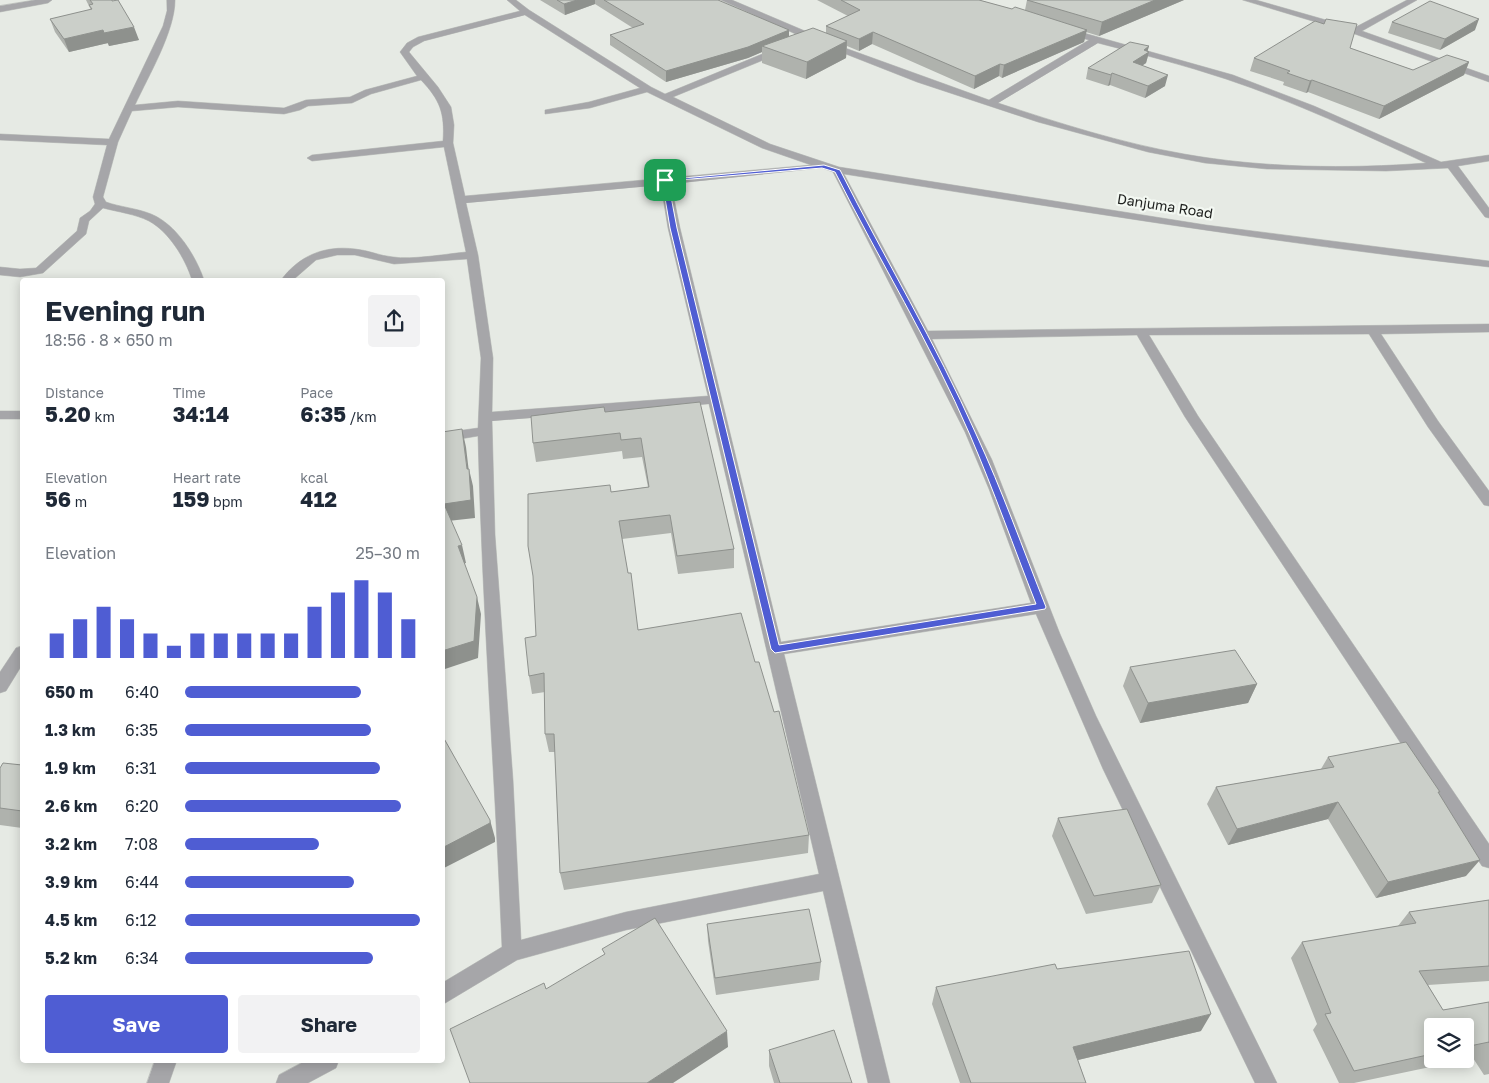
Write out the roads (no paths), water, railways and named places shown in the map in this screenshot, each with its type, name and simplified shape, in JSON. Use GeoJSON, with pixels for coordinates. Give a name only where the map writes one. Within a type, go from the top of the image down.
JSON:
{"type":"FeatureCollection","features":[{"type":"Feature","properties":{"kind":"street"},"geometry":{"type":"LineString","coordinates":[[0,9],[48,0]]}},
{"type":"Feature","properties":{"kind":"street"},"geometry":{"type":"LineString","coordinates":[[101,204],[98,197],[100,184],[113,142],[167,26],[171,10],[171,0]]}},
{"type":"Feature","properties":{"kind":"street"},"geometry":{"type":"LineString","coordinates":[[511,0],[526,12],[665,98],[766,146],[830,168],[870,235],[925,335],[973,435],[1063,661],[1125,795],[1266,1083]]}},
{"type":"Feature","properties":{"kind":"street"},"geometry":{"type":"LineString","coordinates":[[725,0],[800,42],[954,93],[1101,138],[1184,157],[1256,166],[1448,166],[1489,158]]}},
{"type":"Feature","properties":{"kind":"street"},"geometry":{"type":"LineString","coordinates":[[1247,0],[1355,31],[1489,79]]}},
{"type":"Feature","properties":{"kind":"street"},"geometry":{"type":"LineString","coordinates":[[1355,31],[1413,0]]}},
{"type":"Feature","properties":{"kind":"street"},"geometry":{"type":"LineString","coordinates":[[512,952],[504,770],[488,534],[487,358],[472,255],[448,143],[449,125],[446,107],[435,89],[404,52],[410,44],[421,39],[526,12]]}},
{"type":"Feature","properties":{"kind":"street"},"geometry":{"type":"LineString","coordinates":[[1061,29],[1233,78],[1448,166],[1489,214]]}},
{"type":"Feature","properties":{"kind":"street"},"geometry":{"type":"LineString","coordinates":[[990,104],[1096,40]]}},
{"type":"Feature","properties":{"kind":"street"},"geometry":{"type":"LineString","coordinates":[[665,98],[800,42]]}},
{"type":"Feature","properties":{"kind":"street"},"geometry":{"type":"LineString","coordinates":[[129,108],[186,104],[284,111],[297,108],[306,103],[352,100],[368,92],[423,77]]}},
{"type":"Feature","properties":{"kind":"street"},"geometry":{"type":"LineString","coordinates":[[548,112],[590,105],[648,89]]}},
{"type":"Feature","properties":{"kind":"street"},"geometry":{"type":"LineString","coordinates":[[0,136],[113,142]]}},
{"type":"Feature","properties":{"kind":"street"},"geometry":{"type":"LineString","coordinates":[[312,158],[448,143]]}},
{"type":"Feature","properties":{"kind":"street"},"geometry":{"type":"LineString","coordinates":[[461,200],[665,180],[830,168]]}},
{"type":"Feature","properties":{"kind":"street","name":"Danjuma Road"},"geometry":{"type":"LineString","coordinates":[[830,168],[1206,228],[1489,264]]}},
{"type":"Feature","properties":{"kind":"street"},"geometry":{"type":"LineString","coordinates":[[665,180],[674,228],[829,881],[879,1083]]}},
{"type":"Feature","properties":{"kind":"street"},"geometry":{"type":"LineString","coordinates":[[0,271],[32,273],[46,267],[82,232],[84,220],[94,213],[101,204]]}},
{"type":"Feature","properties":{"kind":"street"},"geometry":{"type":"LineString","coordinates":[[101,204],[154,220],[176,241],[195,267],[198,278]]}},
{"type":"Feature","properties":{"kind":"street"},"geometry":{"type":"LineString","coordinates":[[289,278],[302,264],[312,257],[337,252],[356,252],[394,261],[472,255]]}},
{"type":"Feature","properties":{"kind":"street"},"geometry":{"type":"LineString","coordinates":[[925,335],[1047,331],[1374,331],[1489,328]]}},
{"type":"Feature","properties":{"kind":"street"},"geometry":{"type":"LineString","coordinates":[[1374,331],[1433,424],[1489,501]]}},
{"type":"Feature","properties":{"kind":"street"},"geometry":{"type":"LineString","coordinates":[[1141,332],[1192,417],[1489,860]]}},
{"type":"Feature","properties":{"kind":"street"},"geometry":{"type":"LineString","coordinates":[[445,437],[486,424],[716,400]]}},
{"type":"Feature","properties":{"kind":"street"},"geometry":{"type":"LineString","coordinates":[[0,415],[20,415]]}},
{"type":"Feature","properties":{"kind":"street"},"geometry":{"type":"LineString","coordinates":[[775,649],[1042,607]]}},
{"type":"Feature","properties":{"kind":"street"},"geometry":{"type":"LineString","coordinates":[[0,686],[20,655]]}},
{"type":"Feature","properties":{"kind":"street"},"geometry":{"type":"LineString","coordinates":[[445,993],[512,952],[626,921],[829,881]]}},
{"type":"Feature","properties":{"kind":"street"},"geometry":{"type":"LineString","coordinates":[[158,1083],[165,1063]]}},
{"type":"Feature","properties":{"kind":"street"},"geometry":{"type":"LineString","coordinates":[[288,1083],[323,1063]]}}]}
